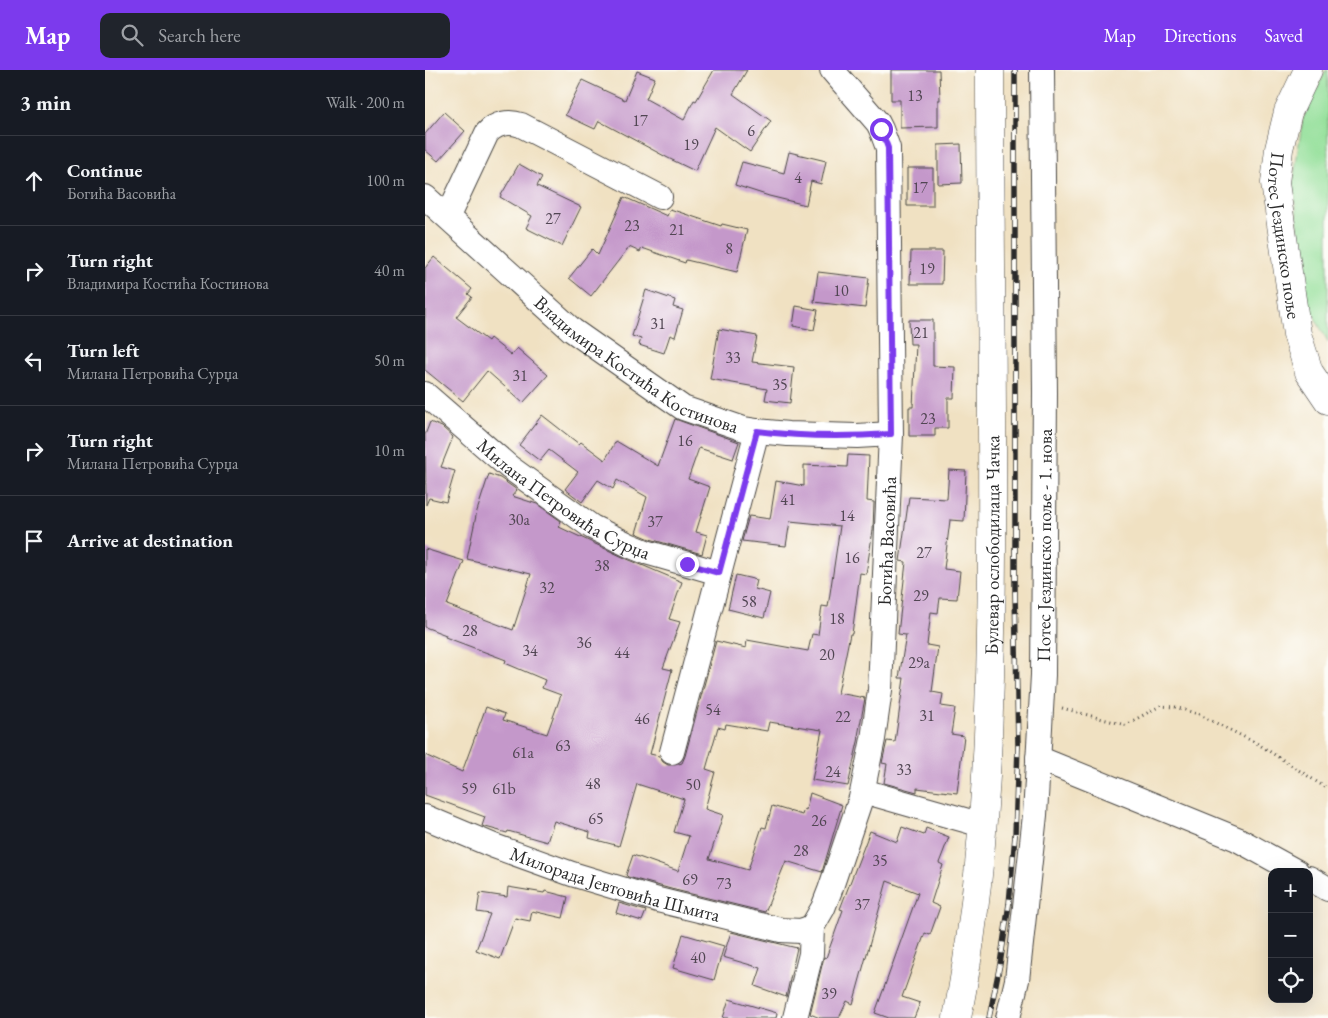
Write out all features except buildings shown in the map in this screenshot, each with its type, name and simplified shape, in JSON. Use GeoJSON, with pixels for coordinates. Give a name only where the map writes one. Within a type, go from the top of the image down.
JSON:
{"type":"FeatureCollection","features":[{"type":"Feature","properties":{"kind":"main road","name":"Булевар ослободилаца Чачка"},"geometry":{"type":"LineString","coordinates":[[957,1018],[970,939],[982,825],[989,716],[992,420],[989,70]]}},
{"type":"Feature","properties":{"kind":"main road","name":"Потес Јездинско поље"},"geometry":{"type":"LineString","coordinates":[[1308,70],[1288,112],[1279,149],[1275,183],[1297,334],[1309,372],[1328,400]]}},
{"type":"Feature","properties":{"kind":"street","name":"Богића Васовића"},"geometry":{"type":"LineString","coordinates":[[811,927],[823,908],[830,890],[863,791],[873,738],[880,690],[891,434],[888,148],[878,123],[832,70]]}},
{"type":"Feature","properties":{"kind":"street","name":"Потес Јездинско поље - 1. нова"},"geometry":{"type":"LineString","coordinates":[[1008,1018],[1018,970],[1035,815],[1042,703],[1045,402],[1042,70]]}},
{"type":"Feature","properties":{"kind":"street"},"geometry":{"type":"LineString","coordinates":[[448,216],[487,133],[492,127],[510,122],[521,125],[660,198]]}},
{"type":"Feature","properties":{"kind":"street","name":"Владимира Костића Костинова"},"geometry":{"type":"LineString","coordinates":[[425,197],[572,330],[683,408],[757,431],[857,436],[891,434]]}},
{"type":"Feature","properties":{"kind":"street","name":"Милана Петровића Сурџа"},"geometry":{"type":"LineString","coordinates":[[425,394],[509,467],[592,527],[646,552],[719,573]]}},
{"type":"Feature","properties":{"kind":"street"},"geometry":{"type":"LineString","coordinates":[[672,752],[757,431]]}},
{"type":"Feature","properties":{"kind":"street"},"geometry":{"type":"LineString","coordinates":[[1038,758],[1237,839],[1290,868]]}},
{"type":"Feature","properties":{"kind":"street"},"geometry":{"type":"LineString","coordinates":[[863,791],[982,825]]}},
{"type":"Feature","properties":{"kind":"street","name":"Милорада Јевтовића Шмита"},"geometry":{"type":"LineString","coordinates":[[425,818],[544,864],[658,900],[781,930],[796,931],[811,927]]}},
{"type":"Feature","properties":{"kind":"street"},"geometry":{"type":"LineString","coordinates":[[1313,880],[1328,888]]}},
{"type":"Feature","properties":{"kind":"street"},"geometry":{"type":"LineString","coordinates":[[795,1018],[811,954],[811,927]]}},
{"type":"Feature","properties":{"kind":"path"},"geometry":{"type":"LineString","coordinates":[[1042,703],[1125,724],[1160,706],[1175,707],[1197,714],[1258,744],[1328,789]]}},
{"type":"Feature","properties":{"kind":"green space"},"geometry":{"type":"Polygon","coordinates":[[[1326,70],[1328,70],[1328,342],[1307,303],[1293,182],[1303,118],[1326,70]]]}},
{"type":"Feature","properties":{"kind":"railway"},"geometry":{"type":"LineString","coordinates":[[989,1018],[1000,964],[1009,904],[1015,836],[1018,747],[1015,591],[1015,70]]}},
{"type":"Feature","properties":{"kind":"route"},"geometry":{"type":"LineString","coordinates":[[687,564],[719,573],[757,431],[857,436],[891,434],[888,148],[881,129]]}}]}
